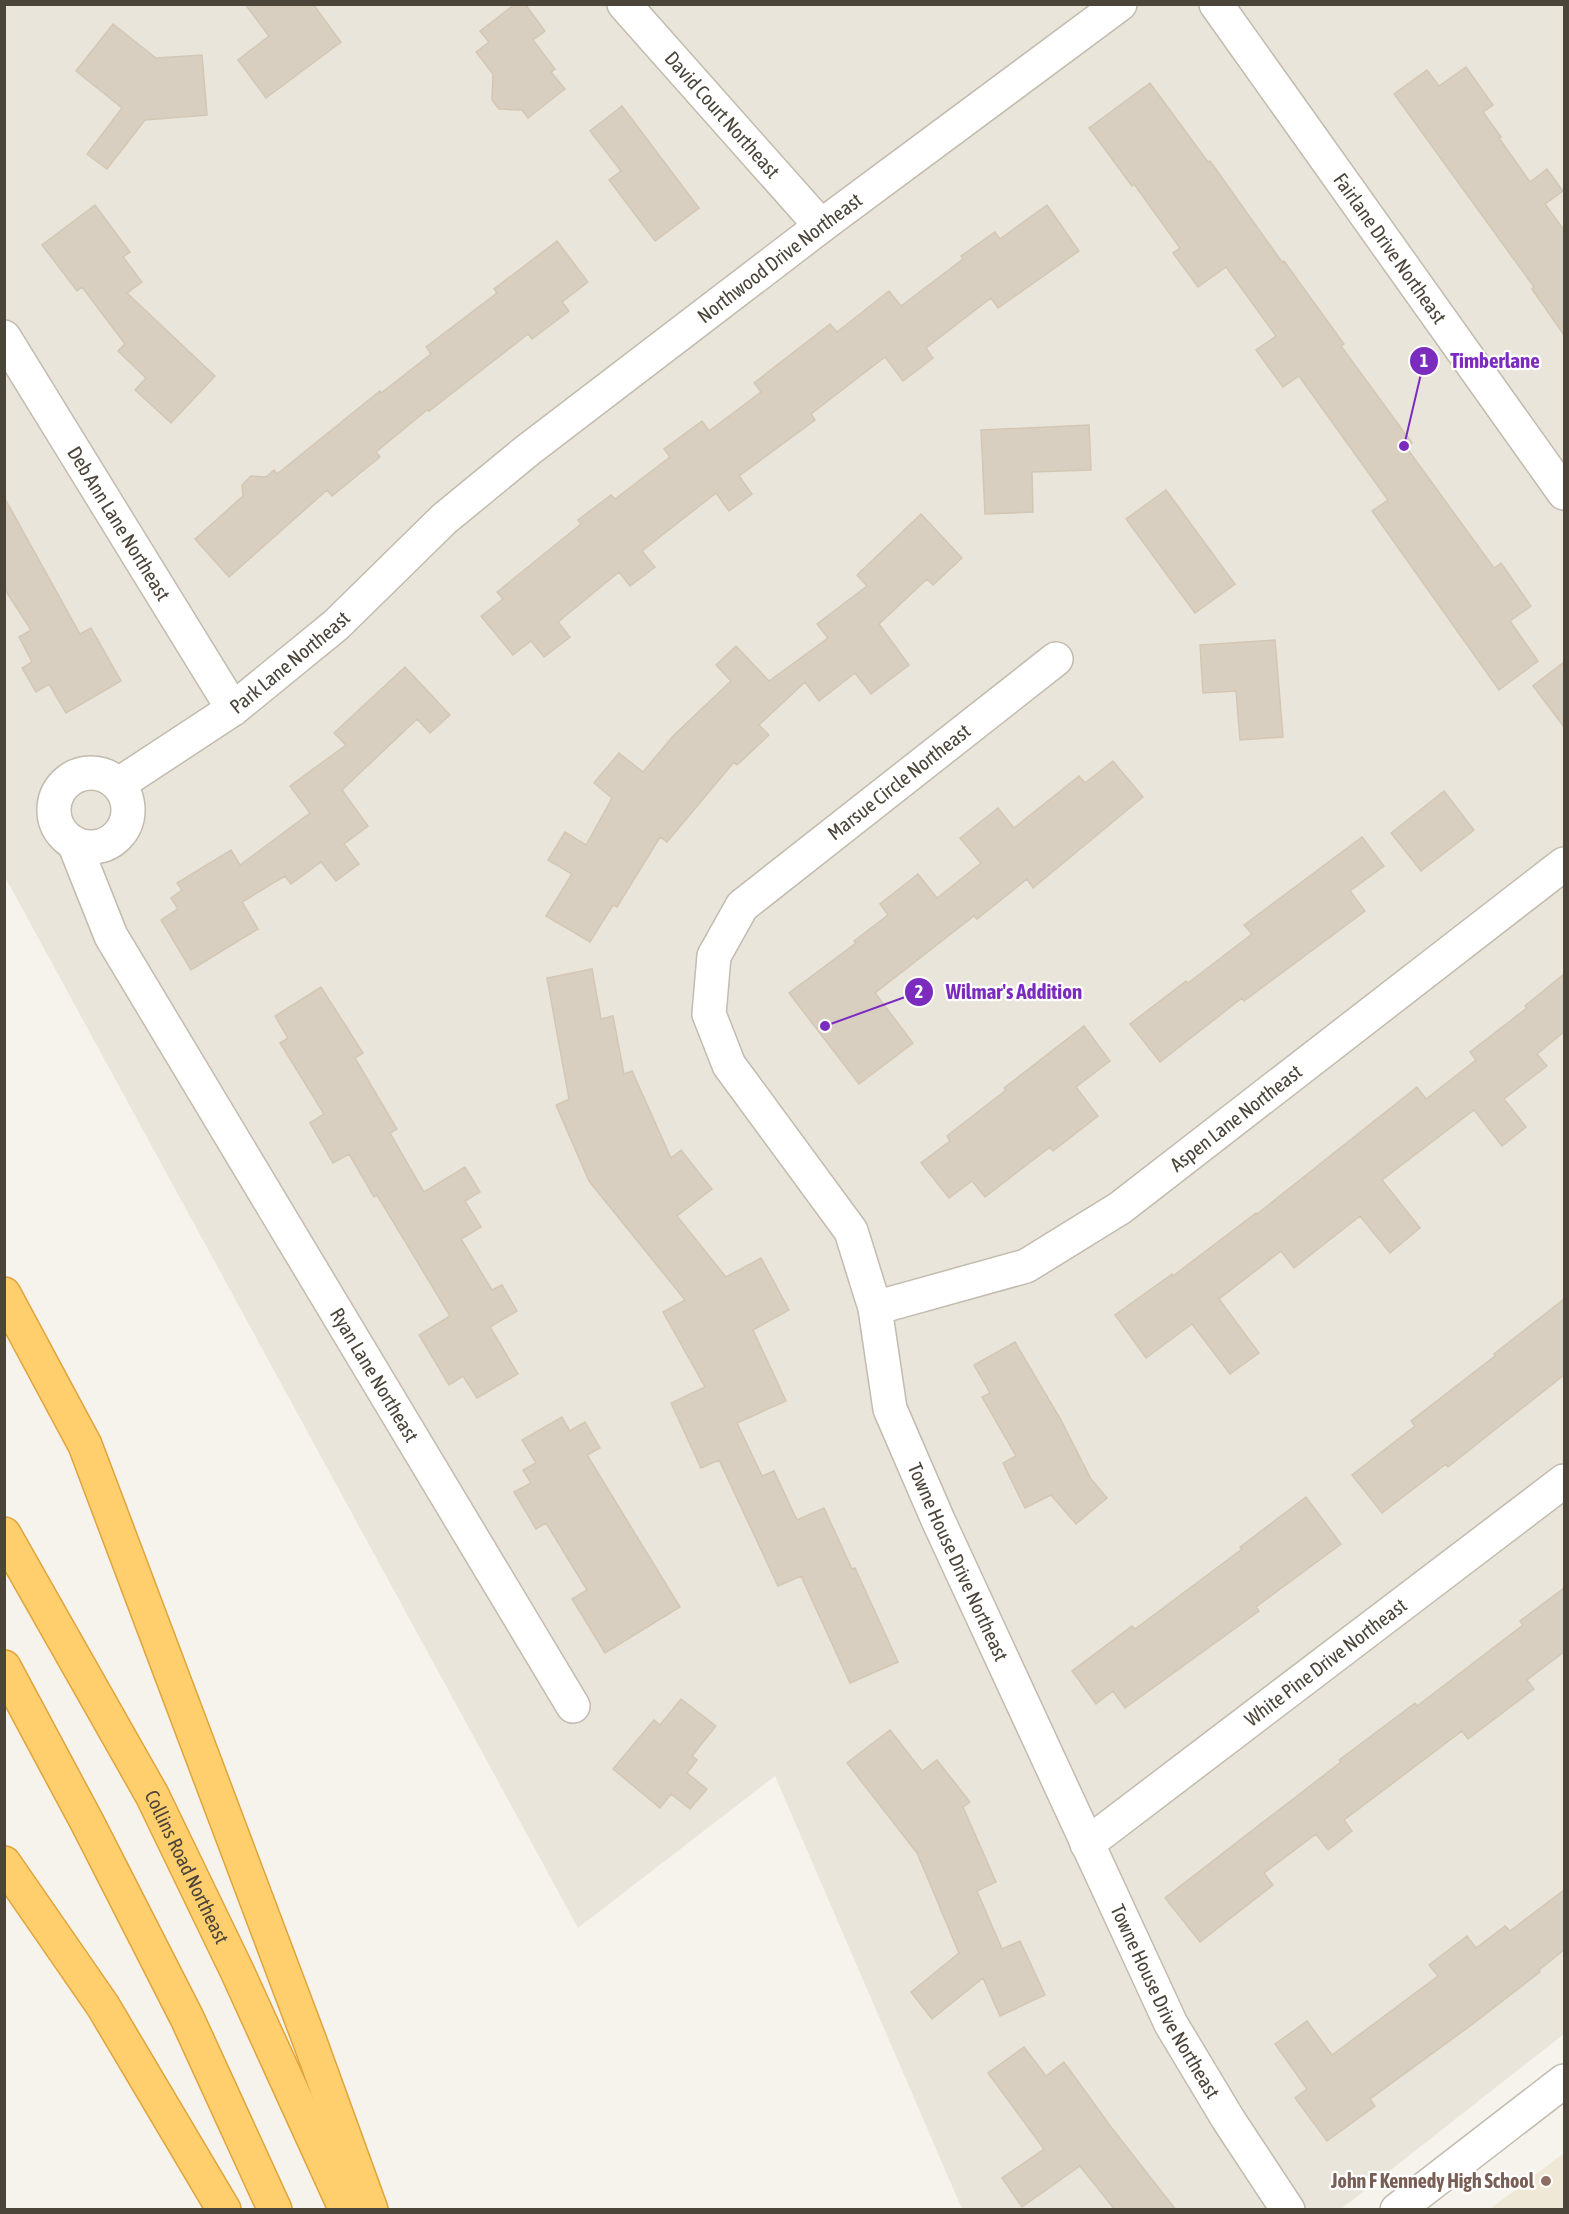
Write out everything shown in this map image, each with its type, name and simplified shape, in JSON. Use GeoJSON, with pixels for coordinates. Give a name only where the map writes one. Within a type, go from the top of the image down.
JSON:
{"type":"FeatureCollection","features":[{"type":"Feature","properties":{"kind":"highway"},"geometry":{"type":"LineString","coordinates":[[4,1294],[85,1445],[309,2039],[371,2210]]}},
{"type":"Feature","properties":{"kind":"highway","name":"Collins Road Northeast"},"geometry":{"type":"LineString","coordinates":[[4,1534],[152,1795],[237,1971],[346,2210]]}},
{"type":"Feature","properties":{"kind":"highway"},"geometry":{"type":"LineString","coordinates":[[4,1667],[87,1822],[187,2018],[274,2210]]}},
{"type":"Feature","properties":{"kind":"highway"},"geometry":{"type":"LineString","coordinates":[[4,1863],[103,2006],[224,2210]]}},
{"type":"Feature","properties":{"kind":"street","name":"David Court Northeast"},"geometry":{"type":"LineString","coordinates":[[624,4],[821,226]]}},
{"type":"Feature","properties":{"kind":"street","name":"Northwood Drive Northeast"},"geometry":{"type":"LineString","coordinates":[[444,519],[528,450],[821,226],[1120,4]]}},
{"type":"Feature","properties":{"kind":"street","name":"Fairlane Drive Northeast"},"geometry":{"type":"LineString","coordinates":[[1216,4],[1564,493]]}},
{"type":"Feature","properties":{"kind":"street","name":"Deb Ann Lane Northeast"},"geometry":{"type":"LineString","coordinates":[[4,337],[233,709]]}},
{"type":"Feature","properties":{"kind":"street","name":"Park Lane Northeast"},"geometry":{"type":"LineString","coordinates":[[119,784],[233,709],[336,625],[444,519]]}},
{"type":"Feature","properties":{"kind":"street","name":"Marsue Circle Northeast"},"geometry":{"type":"LineString","coordinates":[[742,906],[1056,659]]}},
{"type":"Feature","properties":{"kind":"street"},"geometry":{"type":"LineString","coordinates":[[87,772],[104,775],[119,784],[126,795],[129,808],[127,821],[122,832],[112,842],[100,847],[86,847],[74,843],[57,825],[54,802],[58,791],[76,775],[87,772]]}},
{"type":"Feature","properties":{"kind":"street","name":"Ryan Lane Northeast"},"geometry":{"type":"LineString","coordinates":[[74,843],[111,936],[573,1706]]}},
{"type":"Feature","properties":{"kind":"street","name":"Aspen Lane Northeast"},"geometry":{"type":"LineString","coordinates":[[875,1308],[1026,1266],[1120,1208],[1564,864]]}},
{"type":"Feature","properties":{"kind":"street","name":"Towne House Drive Northeast"},"geometry":{"type":"LineString","coordinates":[[742,906],[714,956],[709,1014],[729,1065],[851,1231],[875,1308],[890,1409],[938,1520],[1171,2024],[1228,2119],[1288,2210]]}},
{"type":"Feature","properties":{"kind":"street","name":"White Pine Drive Northeast"},"geometry":{"type":"LineString","coordinates":[[1087,1844],[1564,1481]]}},
{"type":"Feature","properties":{"kind":"street"},"geometry":{"type":"LineString","coordinates":[[1397,2210],[1564,2081]]}},
{"type":"Feature","properties":{"kind":"shaded area"},"geometry":{"type":"Polygon","coordinates":[[[4,5],[1564,5],[1564,2034],[1341,2209],[962,2209],[775,1776],[578,1928],[5,877],[4,5]]]}},
{"type":"Feature","properties":{"kind":"shaded area","name":"John F Kennedy High School"},"geometry":{"type":"Polygon","coordinates":[[[1564,2153],[1564,2209],[1490,2209],[1564,2153]]]}},
{"type":"Feature","properties":{"kind":"building"},"geometry":{"type":"Polygon","coordinates":[[[245,4],[313,4],[341,42],[266,98],[238,60],[269,36],[245,4]]]}},
{"type":"Feature","properties":{"kind":"building"},"geometry":{"type":"Polygon","coordinates":[[[515,4],[525,4],[545,31],[533,40],[555,69],[551,72],[565,89],[528,118],[522,110],[499,109],[492,100],[493,74],[476,52],[489,42],[480,31],[515,4]]]}},
{"type":"Feature","properties":{"kind":"building"},"geometry":{"type":"Polygon","coordinates":[[[113,24],[156,58],[202,55],[207,115],[145,120],[107,169],[87,154],[122,108],[76,71],[113,24]]]}},
{"type":"Feature","properties":{"kind":"building"},"geometry":{"type":"Polygon","coordinates":[[[1466,67],[1493,105],[1483,112],[1530,182],[1547,169],[1563,191],[1545,204],[1564,230],[1564,335],[1532,289],[1534,287],[1394,94],[1427,70],[1439,86],[1466,67]]]}},
{"type":"Feature","properties":{"kind":"building"},"geometry":{"type":"Polygon","coordinates":[[[1150,83],[1344,344],[1341,346],[1412,443],[1406,447],[1494,568],[1501,563],[1531,606],[1510,621],[1538,661],[1499,690],[1372,511],[1388,500],[1299,376],[1283,387],[1256,350],[1276,336],[1226,267],[1198,287],[1173,253],[1180,248],[1134,184],[1132,186],[1089,128],[1150,83]]]}},
{"type":"Feature","properties":{"kind":"building"},"geometry":{"type":"Polygon","coordinates":[[[622,106],[699,208],[655,241],[609,180],[621,171],[590,131],[622,106]]]}},
{"type":"Feature","properties":{"kind":"building"},"geometry":{"type":"Polygon","coordinates":[[[95,205],[130,252],[123,257],[142,282],[127,293],[215,376],[171,423],[135,390],[146,378],[118,351],[125,344],[82,287],[77,291],[42,245],[95,205]]]}},
{"type":"Feature","properties":{"kind":"building"},"geometry":{"type":"Polygon","coordinates":[[[1047,205],[1079,251],[998,308],[991,298],[926,348],[933,358],[903,381],[885,357],[811,414],[815,420],[739,476],[752,494],[729,511],[716,493],[642,551],[655,567],[630,586],[619,572],[558,622],[570,637],[544,657],[531,641],[513,655],[481,616],[503,599],[497,592],[581,524],[578,520],[611,495],[615,499],[670,457],[664,449],[702,421],[709,431],[761,392],[754,383],[830,324],[837,332],[889,291],[901,306],[963,259],[961,256],[995,232],[1000,239],[1047,205]]]}},
{"type":"Feature","properties":{"kind":"building"},"geometry":{"type":"Polygon","coordinates":[[[557,241],[588,282],[562,302],[569,311],[532,339],[528,334],[429,411],[427,410],[376,452],[380,457],[332,496],[327,490],[229,577],[195,539],[243,496],[242,485],[251,476],[266,477],[274,470],[277,474],[380,391],[381,393],[431,354],[426,347],[497,293],[494,289],[557,241]]]}},
{"type":"Feature","properties":{"kind":"building"},"geometry":{"type":"Polygon","coordinates":[[[1089,425],[1091,470],[1032,472],[1033,512],[985,514],[981,430],[1089,425]]]}},
{"type":"Feature","properties":{"kind":"building"},"geometry":{"type":"Polygon","coordinates":[[[1166,490],[1235,584],[1195,613],[1126,519],[1166,490]]]}},
{"type":"Feature","properties":{"kind":"building"},"geometry":{"type":"Polygon","coordinates":[[[4,497],[80,634],[91,628],[121,681],[66,713],[49,684],[36,692],[22,668],[32,662],[19,637],[31,630],[4,588],[4,497]]]}},
{"type":"Feature","properties":{"kind":"building"},"geometry":{"type":"Polygon","coordinates":[[[921,514],[962,558],[933,585],[927,579],[879,624],[909,665],[871,694],[855,673],[819,701],[805,682],[759,725],[769,735],[737,765],[734,762],[667,842],[660,837],[617,907],[613,905],[590,942],[546,916],[572,874],[548,860],[565,832],[586,845],[612,798],[594,783],[619,753],[643,772],[673,736],[731,681],[716,665],[736,646],[769,681],[828,638],[817,624],[867,586],[857,575],[921,514]]]}},
{"type":"Feature","properties":{"kind":"building"},"geometry":{"type":"Polygon","coordinates":[[[1275,640],[1283,737],[1240,740],[1236,691],[1203,693],[1200,645],[1275,640]]]}},
{"type":"Feature","properties":{"kind":"building"},"geometry":{"type":"Polygon","coordinates":[[[1564,662],[1564,727],[1533,686],[1564,662]]]}},
{"type":"Feature","properties":{"kind":"building"},"geometry":{"type":"Polygon","coordinates":[[[405,667],[450,715],[430,733],[417,719],[342,790],[368,826],[344,844],[359,864],[336,881],[321,862],[291,884],[285,876],[242,902],[258,929],[191,970],[161,920],[178,909],[171,898],[182,890],[177,883],[231,850],[240,865],[310,813],[290,786],[346,745],[334,733],[405,667]]]}},
{"type":"Feature","properties":{"kind":"building"},"geometry":{"type":"Polygon","coordinates":[[[1113,761],[1143,797],[1033,888],[1027,879],[977,919],[974,916],[875,993],[913,1043],[859,1084],[789,993],[856,943],[854,941],[888,915],[880,904],[918,874],[937,898],[981,863],[960,838],[998,808],[1014,828],[1079,776],[1085,783],[1113,761]]]}},
{"type":"Feature","properties":{"kind":"building"},"geometry":{"type":"Polygon","coordinates":[[[1444,791],[1474,830],[1421,871],[1391,833],[1444,791]]]}},
{"type":"Feature","properties":{"kind":"building"},"geometry":{"type":"Polygon","coordinates":[[[1362,837],[1384,866],[1350,891],[1365,911],[1244,1001],[1242,998],[1160,1062],[1130,1024],[1252,934],[1244,925],[1362,837]]]}},
{"type":"Feature","properties":{"kind":"building"},"geometry":{"type":"Polygon","coordinates":[[[592,969],[601,1019],[613,1016],[624,1074],[632,1071],[671,1158],[681,1150],[712,1189],[677,1216],[726,1277],[761,1258],[789,1310],[753,1330],[786,1401],[737,1423],[762,1476],[774,1471],[797,1520],[824,1508],[852,1569],[855,1568],[898,1662],[850,1683],[801,1576],[778,1586],[719,1460],[701,1468],[671,1403],[705,1387],[663,1312],[685,1300],[589,1181],[556,1105],[569,1099],[547,978],[592,969]]]}},
{"type":"Feature","properties":{"kind":"building"},"geometry":{"type":"Polygon","coordinates":[[[1564,974],[1564,1032],[1537,1054],[1547,1066],[1504,1099],[1526,1127],[1502,1146],[1474,1110],[1382,1180],[1420,1228],[1390,1253],[1360,1216],[1294,1268],[1281,1251],[1219,1299],[1259,1353],[1230,1374],[1192,1324],[1146,1358],[1115,1315],[1172,1274],[1173,1276],[1257,1214],[1417,1087],[1426,1099],[1476,1060],[1470,1052],[1527,1008],[1525,1006],[1564,974]]]}},
{"type":"Feature","properties":{"kind":"building"},"geometry":{"type":"Polygon","coordinates":[[[321,987],[363,1053],[355,1058],[397,1129],[390,1133],[424,1192],[465,1167],[480,1192],[465,1201],[481,1227],[461,1239],[492,1290],[502,1285],[517,1311],[490,1327],[518,1374],[477,1398],[463,1376],[449,1385],[419,1335],[450,1316],[377,1195],[374,1197],[349,1154],[333,1163],[310,1123],[324,1114],[280,1043],[288,1038],[275,1016],[321,987]]]}},
{"type":"Feature","properties":{"kind":"building"},"geometry":{"type":"Polygon","coordinates":[[[1084,1026],[1110,1061],[1076,1087],[1098,1116],[1053,1151],[1050,1147],[985,1197],[972,1181],[949,1198],[921,1163],[950,1141],[947,1136],[1006,1090],[1004,1088],[1084,1026]]]}},
{"type":"Feature","properties":{"kind":"building"},"geometry":{"type":"Polygon","coordinates":[[[1564,1299],[1564,1375],[1448,1467],[1446,1464],[1382,1513],[1352,1475],[1415,1426],[1411,1421],[1564,1299]]]}},
{"type":"Feature","properties":{"kind":"building"},"geometry":{"type":"Polygon","coordinates":[[[1015,1342],[1061,1420],[1091,1479],[1107,1498],[1076,1524],[1051,1495],[1025,1508],[1003,1463],[1016,1456],[982,1397],[990,1393],[974,1365],[1015,1342]]]}},
{"type":"Feature","properties":{"kind":"building"},"geometry":{"type":"Polygon","coordinates":[[[562,1417],[570,1431],[585,1422],[600,1448],[587,1455],[680,1607],[605,1653],[572,1599],[587,1590],[546,1523],[536,1529],[514,1492],[531,1483],[523,1470],[536,1463],[522,1440],[562,1417]]]}},
{"type":"Feature","properties":{"kind":"building"},"geometry":{"type":"Polygon","coordinates":[[[1306,1497],[1341,1544],[1256,1607],[1259,1611],[1125,1708],[1113,1691],[1096,1704],[1072,1671],[1132,1626],[1135,1629],[1242,1549],[1240,1547],[1306,1497]]]}},
{"type":"Feature","properties":{"kind":"building"},"geometry":{"type":"Polygon","coordinates":[[[1564,1588],[1564,1652],[1527,1680],[1534,1689],[1468,1739],[1462,1731],[1344,1820],[1352,1831],[1328,1850],[1316,1834],[1264,1873],[1273,1885],[1200,1942],[1165,1898],[1341,1762],[1339,1760],[1415,1703],[1417,1706],[1523,1625],[1520,1621],[1564,1588]]]}},
{"type":"Feature","properties":{"kind":"building"},"geometry":{"type":"Polygon","coordinates":[[[681,1699],[716,1726],[692,1756],[697,1760],[687,1773],[707,1789],[690,1809],[671,1794],[660,1808],[613,1769],[654,1720],[660,1725],[681,1699]]]}},
{"type":"Feature","properties":{"kind":"building"},"geometry":{"type":"Polygon","coordinates":[[[890,1730],[922,1771],[937,1760],[970,1802],[963,1807],[996,1882],[977,1891],[1002,1949],[1020,1941],[1045,1995],[1000,2016],[983,1978],[932,2019],[911,1992],[959,1953],[917,1853],[847,1763],[890,1730]]]}},
{"type":"Feature","properties":{"kind":"building"},"geometry":{"type":"Polygon","coordinates":[[[1564,1890],[1564,1950],[1539,1970],[1540,1972],[1474,2023],[1370,2099],[1375,2106],[1327,2141],[1295,2098],[1307,2089],[1275,2044],[1307,2021],[1332,2055],[1438,1976],[1429,1965],[1467,1936],[1476,1948],[1505,1926],[1510,1931],[1564,1890]]]}},
{"type":"Feature","properties":{"kind":"building"},"geometry":{"type":"Polygon","coordinates":[[[1024,2047],[1046,2076],[1064,2062],[1176,2210],[1115,2210],[1080,2166],[1022,2207],[1002,2178],[1044,2149],[988,2073],[1024,2047]]]}},
{"type":"Feature","properties":{"kind":"place","name":"Timberlane"},"geometry":{"type":"Point","coordinates":[1404,446]}},
{"type":"Feature","properties":{"kind":"place","name":"Wilmar's Addition"},"geometry":{"type":"Point","coordinates":[825,1026]}},
{"type":"Feature","properties":{"kind":"place","name":"John F Kennedy High School"},"geometry":{"type":"Point","coordinates":[1546,2181]}}]}
